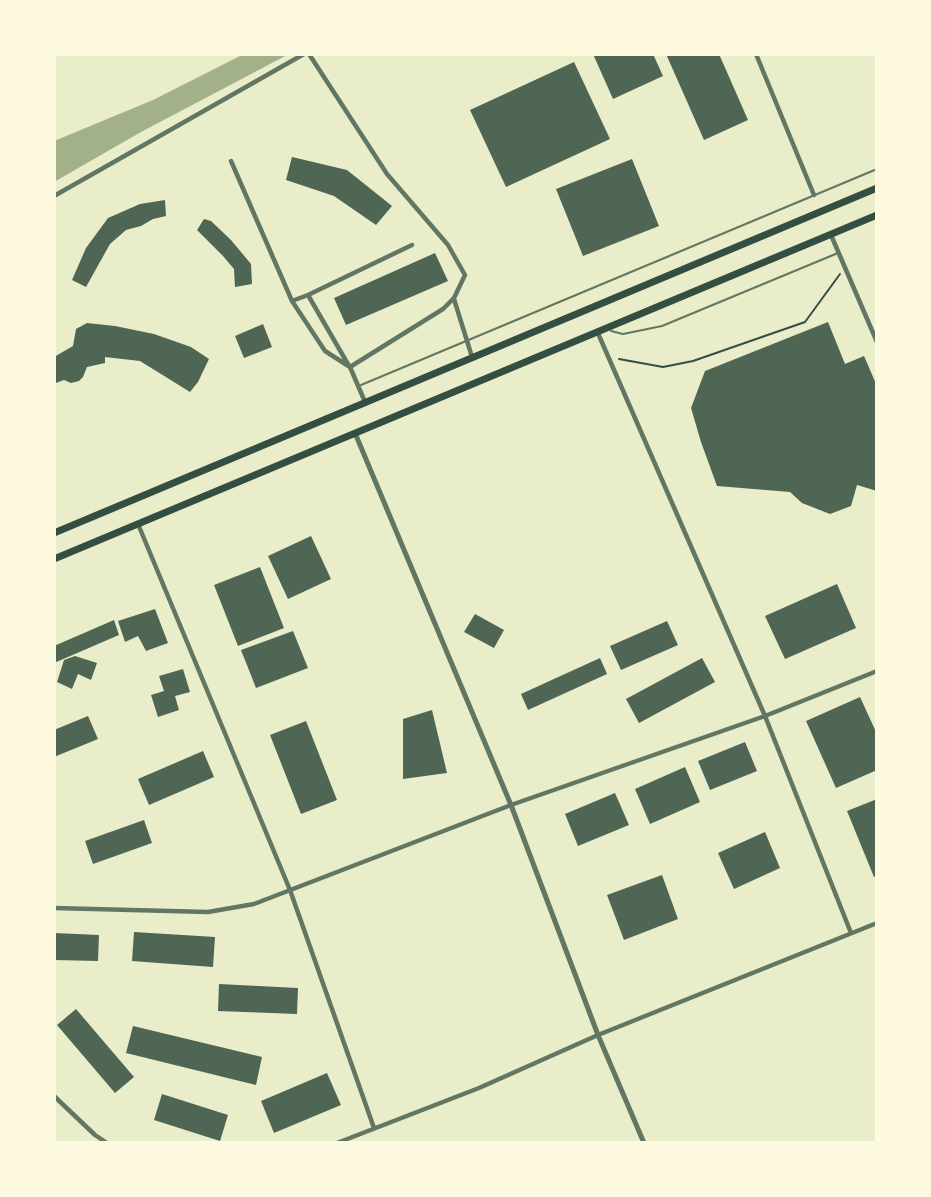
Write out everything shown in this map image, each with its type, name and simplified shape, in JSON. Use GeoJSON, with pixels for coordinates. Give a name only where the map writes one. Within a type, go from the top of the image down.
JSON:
{"type":"FeatureCollection","features":[{"type":"Feature","properties":{"kind":"highway"},"geometry":{"type":"LineString","coordinates":[[54,533],[877,188]]}},
{"type":"Feature","properties":{"kind":"highway"},"geometry":{"type":"LineString","coordinates":[[54,559],[877,215]]}},
{"type":"Feature","properties":{"kind":"street"},"geometry":{"type":"LineString","coordinates":[[54,196],[306,54],[387,174],[448,245],[465,275],[454,298],[443,309],[350,367]]}},
{"type":"Feature","properties":{"kind":"street"},"geometry":{"type":"LineString","coordinates":[[756,54],[814,195]]}},
{"type":"Feature","properties":{"kind":"street"},"geometry":{"type":"LineString","coordinates":[[230,161],[292,301],[325,351],[350,367]]}},
{"type":"Feature","properties":{"kind":"street"},"geometry":{"type":"LineString","coordinates":[[830,234],[877,342]]}},
{"type":"Feature","properties":{"kind":"street"},"geometry":{"type":"LineString","coordinates":[[292,301],[412,245]]}},
{"type":"Feature","properties":{"kind":"street"},"geometry":{"type":"LineString","coordinates":[[308,295],[350,367],[365,402]]}},
{"type":"Feature","properties":{"kind":"street"},"geometry":{"type":"LineString","coordinates":[[454,298],[472,357]]}},
{"type":"Feature","properties":{"kind":"street"},"geometry":{"type":"LineString","coordinates":[[600,330],[608,356],[765,716],[851,933]]}},
{"type":"Feature","properties":{"kind":"street"},"geometry":{"type":"LineString","coordinates":[[355,433],[511,805],[598,1035],[644,1143]]}},
{"type":"Feature","properties":{"kind":"street"},"geometry":{"type":"LineString","coordinates":[[138,524],[290,890],[374,1128]]}},
{"type":"Feature","properties":{"kind":"street"},"geometry":{"type":"LineString","coordinates":[[54,908],[208,912],[254,904],[511,805],[765,716],[877,671]]}},
{"type":"Feature","properties":{"kind":"street"},"geometry":{"type":"LineString","coordinates":[[337,1143],[479,1088],[598,1035],[877,923]]}},
{"type":"Feature","properties":{"kind":"street"},"geometry":{"type":"LineString","coordinates":[[54,1096],[107,1143]]}},
{"type":"Feature","properties":{"kind":"lane"},"geometry":{"type":"LineString","coordinates":[[358,386],[877,169]]}},
{"type":"Feature","properties":{"kind":"lane"},"geometry":{"type":"LineString","coordinates":[[600,330],[623,334],[662,326],[838,253]]}},
{"type":"Feature","properties":{"kind":"path"},"geometry":{"type":"LineString","coordinates":[[608,356],[663,367],[693,361],[805,322],[845,268]]}},
{"type":"Feature","properties":{"kind":"shaded area"},"geometry":{"type":"Polygon","coordinates":[[[244,54],[289,54],[141,132],[54,182],[54,141],[153,100],[244,54]]]}},
{"type":"Feature","properties":{"kind":"building"},"geometry":{"type":"Polygon","coordinates":[[[593,54],[653,54],[663,76],[613,99],[593,54]]]}},
{"type":"Feature","properties":{"kind":"building"},"geometry":{"type":"Polygon","coordinates":[[[666,54],[719,54],[748,120],[704,140],[666,54]]]}},
{"type":"Feature","properties":{"kind":"building"},"geometry":{"type":"Polygon","coordinates":[[[574,62],[610,139],[506,187],[470,110],[574,62]]]}},
{"type":"Feature","properties":{"kind":"building"},"geometry":{"type":"Polygon","coordinates":[[[292,157],[347,170],[392,206],[376,225],[334,196],[286,180],[292,157]]]}},
{"type":"Feature","properties":{"kind":"building"},"geometry":{"type":"Polygon","coordinates":[[[632,159],[659,226],[583,256],[556,189],[632,159]]]}},
{"type":"Feature","properties":{"kind":"building"},"geometry":{"type":"Polygon","coordinates":[[[165,200],[166,216],[126,230],[110,244],[86,287],[72,280],[86,248],[108,218],[140,204],[165,200]]]}},
{"type":"Feature","properties":{"kind":"building"},"geometry":{"type":"Polygon","coordinates":[[[204,219],[211,221],[231,240],[251,264],[252,284],[235,287],[234,269],[197,230],[204,219]]]}},
{"type":"Feature","properties":{"kind":"building"},"geometry":{"type":"Polygon","coordinates":[[[435,253],[448,281],[346,325],[334,298],[435,253]]]}},
{"type":"Feature","properties":{"kind":"building"},"geometry":{"type":"Polygon","coordinates":[[[828,322],[845,364],[864,356],[877,386],[877,491],[857,485],[851,506],[830,514],[802,503],[790,492],[717,486],[691,408],[705,371],[828,322]]]}},
{"type":"Feature","properties":{"kind":"building"},"geometry":{"type":"Polygon","coordinates":[[[87,323],[154,334],[191,347],[209,359],[190,392],[140,361],[105,357],[105,363],[87,367],[79,381],[71,383],[64,380],[56,383],[54,357],[73,346],[76,329],[87,323]]]}},
{"type":"Feature","properties":{"kind":"building"},"geometry":{"type":"Polygon","coordinates":[[[263,324],[272,347],[244,358],[235,336],[263,324]]]}},
{"type":"Feature","properties":{"kind":"building"},"geometry":{"type":"Polygon","coordinates":[[[311,536],[331,579],[288,599],[268,556],[311,536]]]}},
{"type":"Feature","properties":{"kind":"building"},"geometry":{"type":"Polygon","coordinates":[[[260,567],[284,628],[238,646],[214,585],[260,567]]]}},
{"type":"Feature","properties":{"kind":"building"},"geometry":{"type":"Polygon","coordinates":[[[837,584],[856,628],[785,659],[765,616],[837,584]]]}},
{"type":"Feature","properties":{"kind":"building"},"geometry":{"type":"Polygon","coordinates":[[[155,609],[168,643],[146,651],[138,636],[125,642],[118,621],[155,609]]]}},
{"type":"Feature","properties":{"kind":"building"},"geometry":{"type":"Polygon","coordinates":[[[475,614],[504,630],[494,648],[464,632],[475,614]]]}},
{"type":"Feature","properties":{"kind":"building"},"geometry":{"type":"Polygon","coordinates":[[[114,620],[119,635],[54,663],[54,646],[114,620]]]}},
{"type":"Feature","properties":{"kind":"building"},"geometry":{"type":"Polygon","coordinates":[[[667,621],[678,645],[621,670],[610,646],[667,621]]]}},
{"type":"Feature","properties":{"kind":"building"},"geometry":{"type":"Polygon","coordinates":[[[293,631],[308,668],[256,688],[241,650],[293,631]]]}},
{"type":"Feature","properties":{"kind":"building"},"geometry":{"type":"Polygon","coordinates":[[[75,656],[97,663],[91,680],[78,674],[72,689],[57,682],[64,660],[75,656]]]}},
{"type":"Feature","properties":{"kind":"building"},"geometry":{"type":"Polygon","coordinates":[[[600,658],[607,674],[528,710],[521,694],[600,658]]]}},
{"type":"Feature","properties":{"kind":"building"},"geometry":{"type":"Polygon","coordinates":[[[702,658],[715,682],[639,723],[626,699],[702,658]]]}},
{"type":"Feature","properties":{"kind":"building"},"geometry":{"type":"Polygon","coordinates":[[[183,669],[190,692],[175,696],[179,710],[158,717],[151,695],[164,691],[159,676],[183,669]]]}},
{"type":"Feature","properties":{"kind":"building"},"geometry":{"type":"Polygon","coordinates":[[[860,697],[877,734],[877,770],[836,788],[806,721],[860,697]]]}},
{"type":"Feature","properties":{"kind":"building"},"geometry":{"type":"Polygon","coordinates":[[[432,710],[447,773],[403,779],[403,719],[432,710]]]}},
{"type":"Feature","properties":{"kind":"building"},"geometry":{"type":"Polygon","coordinates":[[[88,716],[98,739],[54,757],[54,730],[88,716]]]}},
{"type":"Feature","properties":{"kind":"building"},"geometry":{"type":"Polygon","coordinates":[[[306,721],[337,800],[301,814],[270,735],[306,721]]]}},
{"type":"Feature","properties":{"kind":"building"},"geometry":{"type":"Polygon","coordinates":[[[745,742],[757,771],[710,790],[698,761],[745,742]]]}},
{"type":"Feature","properties":{"kind":"building"},"geometry":{"type":"Polygon","coordinates":[[[203,751],[214,777],[149,805],[138,779],[203,751]]]}},
{"type":"Feature","properties":{"kind":"building"},"geometry":{"type":"Polygon","coordinates":[[[685,767],[700,802],[650,824],[635,789],[685,767]]]}},
{"type":"Feature","properties":{"kind":"building"},"geometry":{"type":"Polygon","coordinates":[[[615,793],[629,825],[578,846],[565,814],[615,793]]]}},
{"type":"Feature","properties":{"kind":"building"},"geometry":{"type":"Polygon","coordinates":[[[877,799],[877,876],[874,877],[847,811],[877,799]]]}},
{"type":"Feature","properties":{"kind":"building"},"geometry":{"type":"Polygon","coordinates":[[[144,820],[152,843],[93,864],[85,841],[144,820]]]}},
{"type":"Feature","properties":{"kind":"building"},"geometry":{"type":"Polygon","coordinates":[[[765,832],[780,868],[734,889],[718,853],[765,832]]]}},
{"type":"Feature","properties":{"kind":"building"},"geometry":{"type":"Polygon","coordinates":[[[662,875],[678,919],[624,940],[607,895],[662,875]]]}},
{"type":"Feature","properties":{"kind":"building"},"geometry":{"type":"Polygon","coordinates":[[[134,932],[215,937],[213,967],[132,961],[134,932]]]}},
{"type":"Feature","properties":{"kind":"building"},"geometry":{"type":"Polygon","coordinates":[[[54,933],[99,935],[98,961],[54,960],[54,933]]]}},
{"type":"Feature","properties":{"kind":"building"},"geometry":{"type":"Polygon","coordinates":[[[219,984],[298,988],[297,1014],[218,1011],[219,984]]]}},
{"type":"Feature","properties":{"kind":"building"},"geometry":{"type":"Polygon","coordinates":[[[76,1009],[134,1077],[115,1093],[57,1025],[76,1009]]]}},
{"type":"Feature","properties":{"kind":"building"},"geometry":{"type":"Polygon","coordinates":[[[133,1026],[262,1057],[256,1085],[126,1053],[133,1026]]]}},
{"type":"Feature","properties":{"kind":"building"},"geometry":{"type":"Polygon","coordinates":[[[327,1073],[341,1105],[274,1133],[261,1101],[327,1073]]]}},
{"type":"Feature","properties":{"kind":"building"},"geometry":{"type":"Polygon","coordinates":[[[162,1094],[228,1115],[220,1141],[154,1120],[162,1094]]]}}]}
